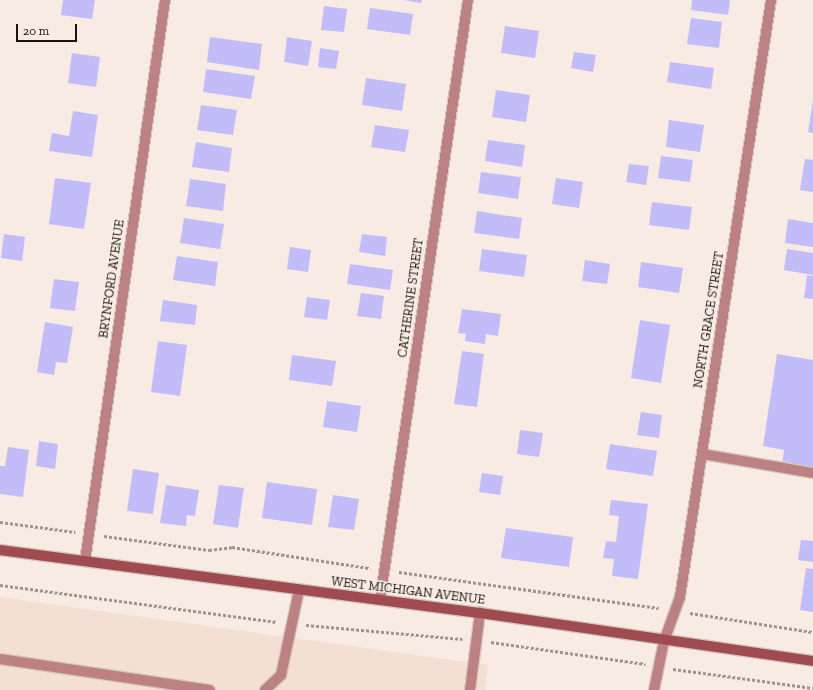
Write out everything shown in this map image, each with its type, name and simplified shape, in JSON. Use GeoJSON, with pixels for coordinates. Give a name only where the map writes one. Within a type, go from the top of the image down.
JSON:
{"type":"FeatureCollection","features":[{"type":"Feature","properties":{"kind":"street","name":"BRYNFORD AVENUE"},"geometry":{"type":"LineString","coordinates":[[84,561],[165,0]]}},
{"type":"Feature","properties":{"kind":"street","name":"CATHERINE STREET"},"geometry":{"type":"LineString","coordinates":[[380,600],[468,0]]}},
{"type":"Feature","properties":{"kind":"street","name":"NORTH GRACE STREET"},"geometry":{"type":"LineString","coordinates":[[654,690],[664,641],[680,597],[771,0]]}},
{"type":"Feature","properties":{"kind":"street"},"geometry":{"type":"LineString","coordinates":[[702,454],[813,473]]}},
{"type":"Feature","properties":{"kind":"street","name":"WEST MICHIGAN AVENUE"},"geometry":{"type":"LineString","coordinates":[[0,550],[480,613],[664,641],[813,661]]}},
{"type":"Feature","properties":{"kind":"street"},"geometry":{"type":"LineString","coordinates":[[265,690],[282,675],[299,590]]}},
{"type":"Feature","properties":{"kind":"street"},"geometry":{"type":"LineString","coordinates":[[470,690],[480,613]]}},
{"type":"Feature","properties":{"kind":"street"},"geometry":{"type":"LineString","coordinates":[[0,659],[210,690]]}},
{"type":"Feature","properties":{"kind":"path"},"geometry":{"type":"LineString","coordinates":[[0,522],[209,550],[232,547],[813,632]]}},
{"type":"Feature","properties":{"kind":"path"},"geometry":{"type":"LineString","coordinates":[[0,585],[293,624],[477,640]]}},
{"type":"Feature","properties":{"kind":"shaded area"},"geometry":{"type":"Polygon","coordinates":[[[0,597],[488,665],[485,690],[0,690],[0,597]]]}},
{"type":"Feature","properties":{"kind":"building"},"geometry":{"type":"Polygon","coordinates":[[[63,0],[95,0],[92,19],[61,15],[63,0]]]}},
{"type":"Feature","properties":{"kind":"building"},"geometry":{"type":"Polygon","coordinates":[[[404,0],[422,0],[421,3],[404,0]]]}},
{"type":"Feature","properties":{"kind":"building"},"geometry":{"type":"Polygon","coordinates":[[[692,0],[730,0],[728,15],[691,10],[692,0]]]}},
{"type":"Feature","properties":{"kind":"building"},"geometry":{"type":"Polygon","coordinates":[[[324,6],[347,9],[344,32],[321,30],[324,6]]]}},
{"type":"Feature","properties":{"kind":"building"},"geometry":{"type":"Polygon","coordinates":[[[370,8],[413,14],[410,35],[367,29],[370,8]]]}},
{"type":"Feature","properties":{"kind":"building"},"geometry":{"type":"Polygon","coordinates":[[[691,18],[722,22],[719,48],[687,44],[691,18]]]}},
{"type":"Feature","properties":{"kind":"building"},"geometry":{"type":"Polygon","coordinates":[[[505,26],[539,31],[535,58],[501,53],[505,26]]]}},
{"type":"Feature","properties":{"kind":"building"},"geometry":{"type":"Polygon","coordinates":[[[210,37],[262,44],[259,70],[207,62],[210,37]]]}},
{"type":"Feature","properties":{"kind":"building"},"geometry":{"type":"Polygon","coordinates":[[[287,37],[312,41],[308,66],[284,62],[287,37]]]}},
{"type":"Feature","properties":{"kind":"building"},"geometry":{"type":"Polygon","coordinates":[[[320,48],[339,51],[336,69],[318,67],[320,48]]]}},
{"type":"Feature","properties":{"kind":"building"},"geometry":{"type":"Polygon","coordinates":[[[574,52],[596,55],[593,72],[571,68],[574,52]]]}},
{"type":"Feature","properties":{"kind":"building"},"geometry":{"type":"Polygon","coordinates":[[[72,53],[100,57],[96,87],[68,83],[72,53]]]}},
{"type":"Feature","properties":{"kind":"building"},"geometry":{"type":"Polygon","coordinates":[[[670,62],[714,68],[711,89],[667,82],[670,62]]]}},
{"type":"Feature","properties":{"kind":"building"},"geometry":{"type":"Polygon","coordinates":[[[206,69],[255,76],[251,99],[203,92],[206,69]]]}},
{"type":"Feature","properties":{"kind":"building"},"geometry":{"type":"Polygon","coordinates":[[[366,78],[406,84],[402,111],[362,105],[366,78]]]}},
{"type":"Feature","properties":{"kind":"building"},"geometry":{"type":"Polygon","coordinates":[[[496,90],[530,95],[526,122],[492,117],[496,90]]]}},
{"type":"Feature","properties":{"kind":"building"},"geometry":{"type":"Polygon","coordinates":[[[813,100],[813,133],[808,132],[813,100]]]}},
{"type":"Feature","properties":{"kind":"building"},"geometry":{"type":"Polygon","coordinates":[[[201,105],[237,110],[233,135],[197,130],[201,105]]]}},
{"type":"Feature","properties":{"kind":"building"},"geometry":{"type":"Polygon","coordinates":[[[73,111],[98,115],[92,157],[49,151],[52,133],[69,136],[73,111]]]}},
{"type":"Feature","properties":{"kind":"building"},"geometry":{"type":"Polygon","coordinates":[[[669,120],[704,125],[700,152],[666,147],[669,120]]]}},
{"type":"Feature","properties":{"kind":"building"},"geometry":{"type":"Polygon","coordinates":[[[375,125],[409,130],[405,152],[371,147],[375,125]]]}},
{"type":"Feature","properties":{"kind":"building"},"geometry":{"type":"Polygon","coordinates":[[[488,140],[525,145],[522,167],[485,161],[488,140]]]}},
{"type":"Feature","properties":{"kind":"building"},"geometry":{"type":"Polygon","coordinates":[[[196,142],[232,148],[229,172],[192,167],[196,142]]]}},
{"type":"Feature","properties":{"kind":"building"},"geometry":{"type":"Polygon","coordinates":[[[661,156],[693,160],[690,182],[658,178],[661,156]]]}},
{"type":"Feature","properties":{"kind":"building"},"geometry":{"type":"Polygon","coordinates":[[[805,159],[813,160],[813,192],[800,190],[805,159]]]}},
{"type":"Feature","properties":{"kind":"building"},"geometry":{"type":"Polygon","coordinates":[[[629,164],[649,166],[646,185],[626,182],[629,164]]]}},
{"type":"Feature","properties":{"kind":"building"},"geometry":{"type":"Polygon","coordinates":[[[481,172],[521,177],[518,199],[478,193],[481,172]]]}},
{"type":"Feature","properties":{"kind":"building"},"geometry":{"type":"Polygon","coordinates":[[[55,178],[91,183],[84,229],[49,224],[55,178]]]}},
{"type":"Feature","properties":{"kind":"building"},"geometry":{"type":"Polygon","coordinates":[[[556,178],[583,182],[579,208],[552,204],[556,178]]]}},
{"type":"Feature","properties":{"kind":"building"},"geometry":{"type":"Polygon","coordinates":[[[190,179],[226,184],[223,211],[186,206],[190,179]]]}},
{"type":"Feature","properties":{"kind":"building"},"geometry":{"type":"Polygon","coordinates":[[[652,202],[692,207],[689,230],[649,225],[652,202]]]}},
{"type":"Feature","properties":{"kind":"building"},"geometry":{"type":"Polygon","coordinates":[[[477,211],[522,218],[519,239],[474,233],[477,211]]]}},
{"type":"Feature","properties":{"kind":"building"},"geometry":{"type":"Polygon","coordinates":[[[184,218],[224,224],[220,249],[180,243],[184,218]]]}},
{"type":"Feature","properties":{"kind":"building"},"geometry":{"type":"Polygon","coordinates":[[[788,219],[813,223],[813,247],[785,243],[788,219]]]}},
{"type":"Feature","properties":{"kind":"building"},"geometry":{"type":"Polygon","coordinates":[[[4,234],[25,237],[22,261],[1,258],[4,234]]]}},
{"type":"Feature","properties":{"kind":"building"},"geometry":{"type":"Polygon","coordinates":[[[362,234],[387,237],[385,256],[359,252],[362,234]]]}},
{"type":"Feature","properties":{"kind":"building"},"geometry":{"type":"Polygon","coordinates":[[[290,247],[311,250],[308,272],[287,269],[290,247]]]}},
{"type":"Feature","properties":{"kind":"building"},"geometry":{"type":"Polygon","coordinates":[[[482,249],[527,255],[524,277],[479,271],[482,249]]]}},
{"type":"Feature","properties":{"kind":"building"},"geometry":{"type":"Polygon","coordinates":[[[787,249],[813,253],[813,275],[784,270],[787,249]]]}},
{"type":"Feature","properties":{"kind":"building"},"geometry":{"type":"Polygon","coordinates":[[[177,256],[218,262],[215,286],[173,280],[177,256]]]}},
{"type":"Feature","properties":{"kind":"building"},"geometry":{"type":"Polygon","coordinates":[[[585,260],[610,264],[607,284],[582,281],[585,260]]]}},
{"type":"Feature","properties":{"kind":"building"},"geometry":{"type":"Polygon","coordinates":[[[641,262],[683,268],[679,293],[638,287],[641,262]]]}},
{"type":"Feature","properties":{"kind":"building"},"geometry":{"type":"Polygon","coordinates":[[[350,264],[393,270],[390,290],[347,284],[350,264]]]}},
{"type":"Feature","properties":{"kind":"building"},"geometry":{"type":"Polygon","coordinates":[[[807,275],[813,276],[813,299],[804,298],[807,275]]]}},
{"type":"Feature","properties":{"kind":"building"},"geometry":{"type":"Polygon","coordinates":[[[54,279],[79,282],[75,311],[50,308],[54,279]]]}},
{"type":"Feature","properties":{"kind":"building"},"geometry":{"type":"Polygon","coordinates":[[[361,293],[384,296],[381,319],[357,316],[361,293]]]}},
{"type":"Feature","properties":{"kind":"building"},"geometry":{"type":"Polygon","coordinates":[[[307,297],[330,300],[327,320],[304,317],[307,297]]]}},
{"type":"Feature","properties":{"kind":"building"},"geometry":{"type":"Polygon","coordinates":[[[163,300],[197,305],[195,325],[160,321],[163,300]]]}},
{"type":"Feature","properties":{"kind":"building"},"geometry":{"type":"Polygon","coordinates":[[[462,309],[501,314],[498,336],[486,334],[485,344],[465,341],[466,334],[458,333],[462,309]]]}},
{"type":"Feature","properties":{"kind":"building"},"geometry":{"type":"Polygon","coordinates":[[[640,320],[670,325],[661,383],[631,378],[640,320]]]}},
{"type":"Feature","properties":{"kind":"building"},"geometry":{"type":"Polygon","coordinates":[[[45,322],[73,327],[67,363],[56,362],[54,375],[37,372],[45,322]]]}},
{"type":"Feature","properties":{"kind":"building"},"geometry":{"type":"Polygon","coordinates":[[[158,341],[187,345],[180,396],[151,392],[158,341]]]}},
{"type":"Feature","properties":{"kind":"building"},"geometry":{"type":"Polygon","coordinates":[[[462,351],[484,354],[477,407],[454,404],[462,351]]]}},
{"type":"Feature","properties":{"kind":"building"},"geometry":{"type":"Polygon","coordinates":[[[777,354],[813,360],[813,469],[782,464],[784,450],[763,446],[777,354]]]}},
{"type":"Feature","properties":{"kind":"building"},"geometry":{"type":"Polygon","coordinates":[[[292,355],[336,361],[332,386],[289,380],[292,355]]]}},
{"type":"Feature","properties":{"kind":"building"},"geometry":{"type":"Polygon","coordinates":[[[327,401],[361,406],[357,432],[323,427],[327,401]]]}},
{"type":"Feature","properties":{"kind":"building"},"geometry":{"type":"Polygon","coordinates":[[[641,412],[662,415],[659,438],[637,435],[641,412]]]}},
{"type":"Feature","properties":{"kind":"building"},"geometry":{"type":"Polygon","coordinates":[[[520,430],[543,433],[539,457],[517,454],[520,430]]]}},
{"type":"Feature","properties":{"kind":"building"},"geometry":{"type":"Polygon","coordinates":[[[39,441],[58,444],[55,469],[36,466],[39,441]]]}},
{"type":"Feature","properties":{"kind":"building"},"geometry":{"type":"Polygon","coordinates":[[[610,444],[657,451],[653,476],[606,469],[610,444]]]}},
{"type":"Feature","properties":{"kind":"building"},"geometry":{"type":"Polygon","coordinates":[[[8,447],[29,450],[23,497],[0,494],[0,466],[5,466],[8,447]]]}},
{"type":"Feature","properties":{"kind":"building"},"geometry":{"type":"Polygon","coordinates":[[[133,469],[159,473],[153,514],[127,511],[133,469]]]}},
{"type":"Feature","properties":{"kind":"building"},"geometry":{"type":"Polygon","coordinates":[[[482,473],[503,476],[500,495],[479,492],[482,473]]]}},
{"type":"Feature","properties":{"kind":"building"},"geometry":{"type":"Polygon","coordinates":[[[267,482],[317,489],[312,525],[262,518],[267,482]]]}},
{"type":"Feature","properties":{"kind":"building"},"geometry":{"type":"Polygon","coordinates":[[[166,485],[199,490],[195,516],[187,515],[186,526],[160,523],[166,485]]]}},
{"type":"Feature","properties":{"kind":"building"},"geometry":{"type":"Polygon","coordinates":[[[219,485],[244,488],[238,528],[213,524],[219,485]]]}},
{"type":"Feature","properties":{"kind":"building"},"geometry":{"type":"Polygon","coordinates":[[[333,495],[359,499],[354,530],[328,527],[333,495]]]}},
{"type":"Feature","properties":{"kind":"building"},"geometry":{"type":"Polygon","coordinates":[[[611,500],[648,504],[638,579],[612,576],[614,559],[603,558],[606,541],[616,542],[619,516],[609,515],[611,500]]]}},
{"type":"Feature","properties":{"kind":"building"},"geometry":{"type":"Polygon","coordinates":[[[506,528],[573,537],[569,567],[501,558],[506,528]]]}},
{"type":"Feature","properties":{"kind":"building"},"geometry":{"type":"Polygon","coordinates":[[[801,540],[813,541],[813,562],[798,560],[801,540]]]}},
{"type":"Feature","properties":{"kind":"building"},"geometry":{"type":"Polygon","coordinates":[[[806,568],[813,569],[813,612],[800,610],[806,568]]]}}]}
